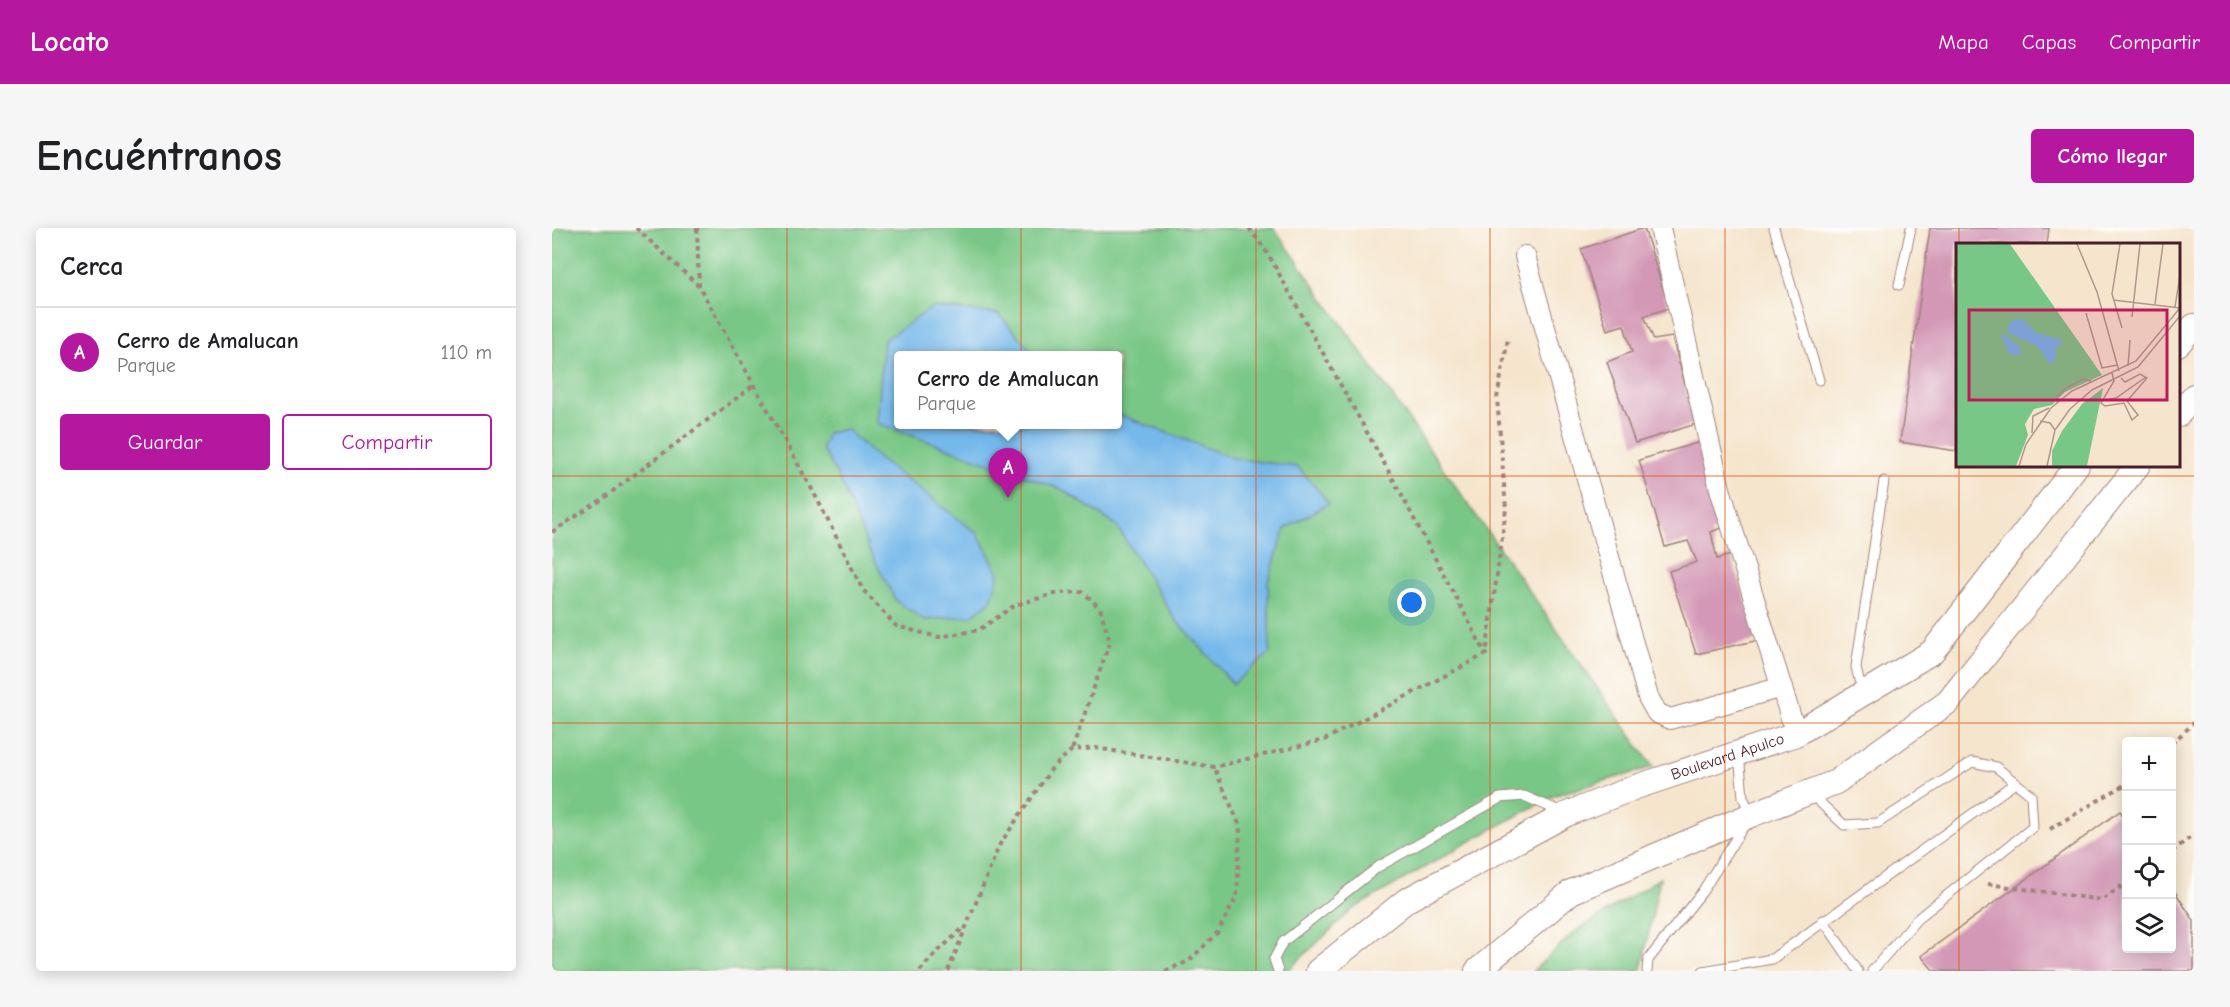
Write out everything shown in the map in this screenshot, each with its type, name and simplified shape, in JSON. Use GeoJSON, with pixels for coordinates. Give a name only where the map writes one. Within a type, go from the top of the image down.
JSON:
{"type":"FeatureCollection","features":[{"type":"Feature","properties":{"kind":"street"},"geometry":{"type":"LineString","coordinates":[[1660,228],[1720,489],[1796,734]]}},
{"type":"Feature","properties":{"kind":"street"},"geometry":{"type":"LineString","coordinates":[[1525,256],[1648,697],[1657,713],[1671,719],[1782,687]]}},
{"type":"Feature","properties":{"kind":"street"},"geometry":{"type":"LineString","coordinates":[[2179,343],[2194,326]]}},
{"type":"Feature","properties":{"kind":"street"},"geometry":{"type":"LineString","coordinates":[[2179,414],[2194,396]]}},
{"type":"Feature","properties":{"kind":"street","name":"Boulevard Apulco"},"geometry":{"type":"LineString","coordinates":[[1318,971],[1407,900],[1567,814],[1636,787],[1796,734],[1932,652],[2076,466]]}},
{"type":"Feature","properties":{"kind":"street"},"geometry":{"type":"LineString","coordinates":[[1477,971],[1570,892],[1751,815],[1836,782],[1948,702],[2137,466]]}},
{"type":"Feature","properties":{"kind":"lane"},"geometry":{"type":"LineString","coordinates":[[1774,228],[1819,380]]}},
{"type":"Feature","properties":{"kind":"lane"},"geometry":{"type":"LineString","coordinates":[[1899,285],[1911,228]]}},
{"type":"Feature","properties":{"kind":"lane"},"geometry":{"type":"LineString","coordinates":[[1866,691],[1859,680],[1856,667],[1884,481]]}},
{"type":"Feature","properties":{"kind":"lane"},"geometry":{"type":"LineString","coordinates":[[1647,971],[1648,960],[1702,892],[1751,815],[1743,797],[1739,754]]}},
{"type":"Feature","properties":{"kind":"lane"},"geometry":{"type":"LineString","coordinates":[[1810,792],[1844,825],[1878,824],[1972,762],[1996,767],[2031,795],[2033,827],[1917,919],[1872,971]]}},
{"type":"Feature","properties":{"kind":"lane"},"geometry":{"type":"LineString","coordinates":[[1703,971],[1772,959],[2015,783]]}},
{"type":"Feature","properties":{"kind":"lane"},"geometry":{"type":"LineString","coordinates":[[1278,971],[1274,959],[1283,942],[1369,874],[1500,798],[1524,796],[1567,814]]}},
{"type":"Feature","properties":{"kind":"lane"},"geometry":{"type":"LineString","coordinates":[[1823,920],[1858,971]]}},
{"type":"Feature","properties":{"kind":"path"},"geometry":{"type":"LineString","coordinates":[[636,228],[699,286],[814,493],[863,590],[896,626],[938,638],[979,630],[1015,605],[1059,593],[1083,592],[1100,608],[1110,642],[1072,750],[1052,768],[1000,843],[948,971]]}},
{"type":"Feature","properties":{"kind":"path"},"geometry":{"type":"LineString","coordinates":[[698,228],[699,286]]}},
{"type":"Feature","properties":{"kind":"path"},"geometry":{"type":"LineString","coordinates":[[1249,228],[1286,285],[1486,654]]}},
{"type":"Feature","properties":{"kind":"path"},"geometry":{"type":"LineString","coordinates":[[1486,654],[1506,509],[1497,398],[1508,339]]}},
{"type":"Feature","properties":{"kind":"path"},"geometry":{"type":"LineString","coordinates":[[552,532],[601,500],[754,385]]}},
{"type":"Feature","properties":{"kind":"path"},"geometry":{"type":"LineString","coordinates":[[1072,750],[1095,748],[1214,767],[1324,740],[1486,654]]}},
{"type":"Feature","properties":{"kind":"path"},"geometry":{"type":"LineString","coordinates":[[2176,739],[2194,723]]}},
{"type":"Feature","properties":{"kind":"path"},"geometry":{"type":"LineString","coordinates":[[1165,971],[1189,961],[1218,932],[1237,896],[1240,826],[1214,767]]}},
{"type":"Feature","properties":{"kind":"path"},"geometry":{"type":"LineString","coordinates":[[2176,848],[2194,836]]}},
{"type":"Feature","properties":{"kind":"path"},"geometry":{"type":"LineString","coordinates":[[1984,884],[2102,900],[2122,886]]}},
{"type":"Feature","properties":{"kind":"path"},"geometry":{"type":"LineString","coordinates":[[920,971],[966,926]]}},
{"type":"Feature","properties":{"kind":"green space"},"geometry":{"type":"Polygon","coordinates":[[[552,228],[1274,228],[1653,767],[1555,795],[1463,845],[1353,909],[1287,971],[552,971],[552,228]]]}},
{"type":"Feature","properties":{"kind":"green space"},"geometry":{"type":"Polygon","coordinates":[[[1660,878],[1641,971],[1533,971],[1573,933],[1660,878]]]}},
{"type":"Feature","properties":{"kind":"water"},"geometry":{"type":"Polygon","coordinates":[[[933,307],[999,314],[1031,351],[894,351],[894,429],[1122,429],[1122,416],[1233,458],[1298,467],[1329,503],[1285,529],[1268,582],[1270,653],[1233,684],[1175,619],[1116,525],[1061,489],[877,423],[884,340],[933,307]]]}},
{"type":"Feature","properties":{"kind":"water"},"geometry":{"type":"Polygon","coordinates":[[[846,429],[878,458],[977,533],[999,573],[991,601],[971,616],[924,620],[896,601],[870,551],[839,478],[822,448],[828,433],[846,429]]]}},
{"type":"Feature","properties":{"kind":"building"},"geometry":{"type":"Polygon","coordinates":[[[1644,228],[1669,308],[1644,316],[1654,340],[1672,337],[1696,424],[1635,443],[1607,362],[1632,352],[1624,325],[1607,330],[1581,249],[1644,228]]]}},
{"type":"Feature","properties":{"kind":"building"},"geometry":{"type":"Polygon","coordinates":[[[1930,228],[2049,228],[2047,243],[1956,243],[1956,451],[1900,442],[1930,228]]]}},
{"type":"Feature","properties":{"kind":"building"},"geometry":{"type":"Polygon","coordinates":[[[1704,441],[1724,527],[1711,532],[1717,559],[1731,555],[1759,640],[1696,654],[1669,571],[1697,562],[1688,541],[1665,547],[1639,460],[1704,441]]]}},
{"type":"Feature","properties":{"kind":"building"},"geometry":{"type":"Polygon","coordinates":[[[2120,811],[2122,814],[2122,953],[2176,953],[2176,893],[2194,921],[2194,971],[1934,971],[1921,956],[2120,811]]]}},
{"type":"Feature","properties":{"kind":"place","name":"Cerro de Amalucan"},"geometry":{"type":"Point","coordinates":[1008,498]}}]}
